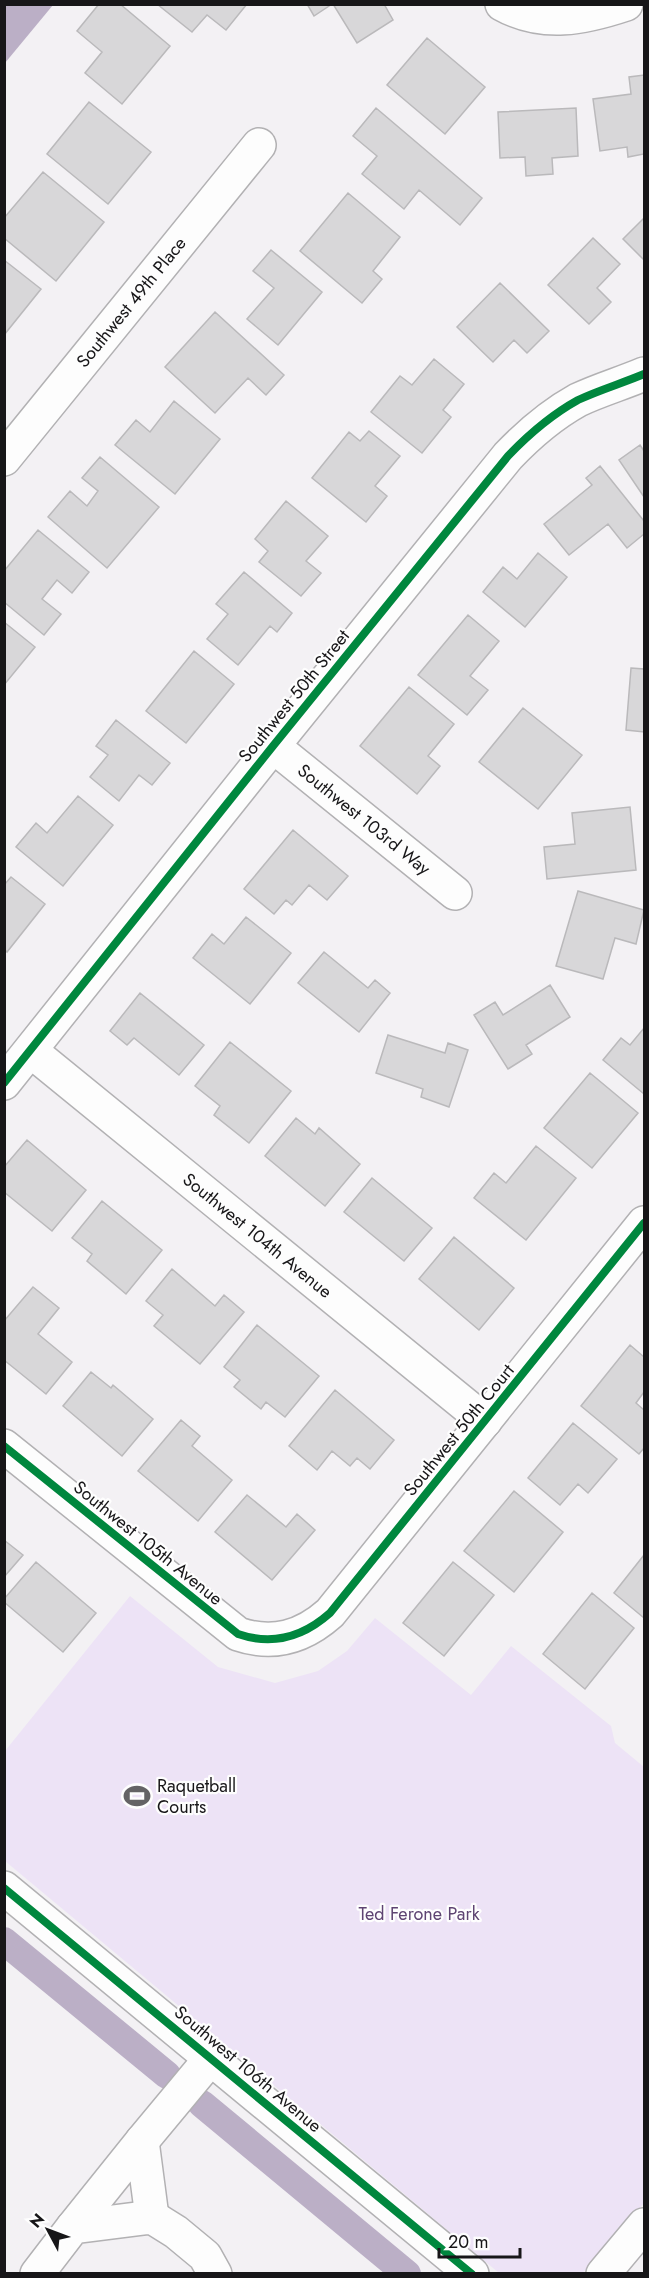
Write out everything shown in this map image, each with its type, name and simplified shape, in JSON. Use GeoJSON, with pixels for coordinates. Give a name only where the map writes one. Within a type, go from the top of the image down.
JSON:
{"type":"FeatureCollection","features":[{"type":"Feature","properties":{"kind":"street"},"geometry":{"type":"LineString","coordinates":[[502,4],[513,10],[540,18],[566,19],[596,14],[626,4]]}},
{"type":"Feature","properties":{"kind":"street","name":"Southwest 49th Place"},"geometry":{"type":"LineString","coordinates":[[4,459],[259,145]]}},
{"type":"Feature","properties":{"kind":"street","name":"Southwest 50th Street"},"geometry":{"type":"LineString","coordinates":[[4,1083],[273,746],[471,501],[525,438],[559,411],[580,399],[645,374]]}},
{"type":"Feature","properties":{"kind":"street","name":"Southwest 103rd Way"},"geometry":{"type":"LineString","coordinates":[[273,746],[455,893]]}},
{"type":"Feature","properties":{"kind":"street","name":"Southwest 104th Avenue"},"geometry":{"type":"LineString","coordinates":[[31,1051],[484,1422]]}},
{"type":"Feature","properties":{"kind":"street","name":"Southwest 50th Court"},"geometry":{"type":"LineString","coordinates":[[283,1639],[316,1625],[330,1613],[645,1223]]}},
{"type":"Feature","properties":{"kind":"street","name":"Southwest 105th Avenue"},"geometry":{"type":"LineString","coordinates":[[4,1446],[238,1634],[268,1641],[283,1639]]}},
{"type":"Feature","properties":{"kind":"street","name":"Southwest 106th Avenue"},"geometry":{"type":"LineString","coordinates":[[7,1894],[211,2058],[472,2274]]}},
{"type":"Feature","properties":{"kind":"street"},"geometry":{"type":"LineString","coordinates":[[37,2274],[211,2058]]}},
{"type":"Feature","properties":{"kind":"street"},"geometry":{"type":"LineString","coordinates":[[142,2141],[152,2217]]}},
{"type":"Feature","properties":{"kind":"street"},"geometry":{"type":"LineString","coordinates":[[73,2227],[152,2217],[176,2232],[205,2256],[215,2274]]}},
{"type":"Feature","properties":{"kind":"street"},"geometry":{"type":"LineString","coordinates":[[603,2274],[645,2225]]}},
{"type":"Feature","properties":{"kind":"green space","name":"Ted Ferone Park"},"geometry":{"type":"Polygon","coordinates":[[[130,1596],[218,1667],[275,1683],[318,1671],[347,1651],[375,1618],[471,1695],[511,1646],[611,1726],[615,1743],[644,1767],[644,2203],[594,2263],[582,2273],[499,2273],[5,1861],[5,1751],[130,1596]]]}},
{"type":"Feature","properties":{"kind":"shaded area"},"geometry":{"type":"Polygon","coordinates":[[[4,5],[53,5],[5,63],[4,5]]]}},
{"type":"Feature","properties":{"kind":"building"},"geometry":{"type":"Polygon","coordinates":[[[99,4],[120,4],[170,46],[122,104],[85,73],[102,52],[77,31],[99,4]]]}},
{"type":"Feature","properties":{"kind":"building"},"geometry":{"type":"Polygon","coordinates":[[[157,4],[247,4],[226,30],[207,15],[192,32],[157,4]]]}},
{"type":"Feature","properties":{"kind":"building"},"geometry":{"type":"Polygon","coordinates":[[[307,4],[332,4],[314,16],[307,4]]]}},
{"type":"Feature","properties":{"kind":"building"},"geometry":{"type":"Polygon","coordinates":[[[333,4],[384,4],[393,20],[357,43],[333,4]]]}},
{"type":"Feature","properties":{"kind":"building"},"geometry":{"type":"Polygon","coordinates":[[[427,38],[485,87],[445,134],[387,85],[427,38]]]}},
{"type":"Feature","properties":{"kind":"building"},"geometry":{"type":"Polygon","coordinates":[[[644,75],[644,154],[628,157],[627,147],[600,151],[593,99],[631,94],[629,77],[644,75]]]}},
{"type":"Feature","properties":{"kind":"building"},"geometry":{"type":"Polygon","coordinates":[[[89,102],[151,152],[108,204],[47,154],[89,102]]]}},
{"type":"Feature","properties":{"kind":"building"},"geometry":{"type":"Polygon","coordinates":[[[376,108],[482,198],[460,225],[419,190],[404,209],[362,174],[377,156],[353,136],[376,108]]]}},
{"type":"Feature","properties":{"kind":"building"},"geometry":{"type":"Polygon","coordinates":[[[576,108],[578,156],[552,158],[553,174],[526,176],[525,157],[500,158],[498,112],[576,108]]]}},
{"type":"Feature","properties":{"kind":"building"},"geometry":{"type":"Polygon","coordinates":[[[43,172],[104,222],[56,281],[4,238],[4,218],[43,172]]]}},
{"type":"Feature","properties":{"kind":"building"},"geometry":{"type":"Polygon","coordinates":[[[348,193],[400,237],[373,271],[382,279],[362,303],[300,251],[348,193]]]}},
{"type":"Feature","properties":{"kind":"building"},"geometry":{"type":"Polygon","coordinates":[[[644,218],[644,260],[623,239],[644,218]]]}},
{"type":"Feature","properties":{"kind":"building"},"geometry":{"type":"Polygon","coordinates":[[[593,238],[620,264],[597,288],[611,302],[589,324],[548,285],[593,238]]]}},
{"type":"Feature","properties":{"kind":"building"},"geometry":{"type":"Polygon","coordinates":[[[271,250],[322,292],[278,345],[247,319],[274,288],[253,271],[271,250]]]}},
{"type":"Feature","properties":{"kind":"building"},"geometry":{"type":"Polygon","coordinates":[[[4,260],[41,289],[4,335],[4,260]]]}},
{"type":"Feature","properties":{"kind":"building"},"geometry":{"type":"Polygon","coordinates":[[[500,283],[549,331],[527,353],[514,340],[493,362],[457,327],[500,283]]]}},
{"type":"Feature","properties":{"kind":"building"},"geometry":{"type":"Polygon","coordinates":[[[215,312],[284,375],[266,395],[248,378],[215,413],[165,367],[215,312]]]}},
{"type":"Feature","properties":{"kind":"building"},"geometry":{"type":"Polygon","coordinates":[[[434,359],[464,384],[443,410],[451,417],[422,453],[371,412],[400,376],[412,385],[434,359]]]}},
{"type":"Feature","properties":{"kind":"building"},"geometry":{"type":"Polygon","coordinates":[[[174,401],[220,439],[175,494],[115,445],[136,420],[150,432],[174,401]]]}},
{"type":"Feature","properties":{"kind":"building"},"geometry":{"type":"Polygon","coordinates":[[[369,431],[400,456],[375,486],[387,496],[366,522],[312,478],[349,432],[360,441],[369,431]]]}},
{"type":"Feature","properties":{"kind":"building"},"geometry":{"type":"Polygon","coordinates":[[[640,445],[644,451],[644,497],[619,460],[640,445]]]}},
{"type":"Feature","properties":{"kind":"building"},"geometry":{"type":"Polygon","coordinates":[[[100,457],[159,507],[107,568],[48,517],[70,491],[87,506],[98,491],[82,478],[100,457]]]}},
{"type":"Feature","properties":{"kind":"building"},"geometry":{"type":"Polygon","coordinates":[[[600,466],[644,521],[644,534],[627,548],[608,524],[569,555],[544,524],[592,485],[586,478],[600,466]]]}},
{"type":"Feature","properties":{"kind":"building"},"geometry":{"type":"Polygon","coordinates":[[[286,501],[328,536],[306,561],[321,573],[301,596],[259,562],[268,551],[255,539],[286,501]]]}},
{"type":"Feature","properties":{"kind":"building"},"geometry":{"type":"Polygon","coordinates":[[[38,530],[89,572],[72,593],[57,580],[42,599],[61,614],[44,635],[4,602],[4,571],[38,530]]]}},
{"type":"Feature","properties":{"kind":"building"},"geometry":{"type":"Polygon","coordinates":[[[538,553],[567,577],[525,627],[483,592],[503,567],[517,579],[538,553]]]}},
{"type":"Feature","properties":{"kind":"building"},"geometry":{"type":"Polygon","coordinates":[[[244,572],[292,613],[277,632],[270,626],[238,665],[207,639],[228,614],[216,604],[244,572]]]}},
{"type":"Feature","properties":{"kind":"building"},"geometry":{"type":"Polygon","coordinates":[[[468,615],[499,641],[470,676],[488,690],[467,715],[418,675],[468,615]]]}},
{"type":"Feature","properties":{"kind":"building"},"geometry":{"type":"Polygon","coordinates":[[[4,622],[35,647],[4,685],[4,622]]]}},
{"type":"Feature","properties":{"kind":"building"},"geometry":{"type":"Polygon","coordinates":[[[194,651],[234,684],[186,743],[146,711],[194,651]]]}},
{"type":"Feature","properties":{"kind":"building"},"geometry":{"type":"Polygon","coordinates":[[[631,668],[644,669],[644,732],[626,730],[631,668]]]}},
{"type":"Feature","properties":{"kind":"building"},"geometry":{"type":"Polygon","coordinates":[[[409,687],[454,724],[428,756],[440,766],[417,794],[360,746],[409,687]]]}},
{"type":"Feature","properties":{"kind":"building"},"geometry":{"type":"Polygon","coordinates":[[[523,708],[582,755],[538,809],[479,762],[523,708]]]}},
{"type":"Feature","properties":{"kind":"building"},"geometry":{"type":"Polygon","coordinates":[[[116,720],[170,763],[152,785],[139,775],[119,801],[90,777],[108,755],[96,746],[116,720]]]}},
{"type":"Feature","properties":{"kind":"building"},"geometry":{"type":"Polygon","coordinates":[[[78,796],[113,825],[63,886],[16,847],[36,823],[47,833],[78,796]]]}},
{"type":"Feature","properties":{"kind":"building"},"geometry":{"type":"Polygon","coordinates":[[[630,807],[636,870],[547,879],[544,847],[575,844],[572,813],[630,807]]]}},
{"type":"Feature","properties":{"kind":"building"},"geometry":{"type":"Polygon","coordinates":[[[293,830],[348,876],[327,900],[309,885],[292,905],[286,900],[274,914],[244,889],[293,830]]]}},
{"type":"Feature","properties":{"kind":"building"},"geometry":{"type":"Polygon","coordinates":[[[11,877],[45,904],[7,952],[4,949],[4,885],[11,877]]]}},
{"type":"Feature","properties":{"kind":"building"},"geometry":{"type":"Polygon","coordinates":[[[578,891],[644,910],[636,944],[615,938],[603,979],[556,966],[578,891]]]}},
{"type":"Feature","properties":{"kind":"building"},"geometry":{"type":"Polygon","coordinates":[[[246,917],[291,953],[250,1004],[193,958],[212,934],[224,944],[246,917]]]}},
{"type":"Feature","properties":{"kind":"building"},"geometry":{"type":"Polygon","coordinates":[[[324,952],[368,988],[375,980],[390,993],[359,1032],[298,983],[324,952]]]}},
{"type":"Feature","properties":{"kind":"building"},"geometry":{"type":"Polygon","coordinates":[[[550,985],[570,1017],[526,1045],[532,1054],[508,1069],[474,1015],[495,1002],[503,1015],[550,985]]]}},
{"type":"Feature","properties":{"kind":"building"},"geometry":{"type":"Polygon","coordinates":[[[140,993],[204,1045],[179,1075],[134,1038],[127,1045],[110,1031],[140,993]]]}},
{"type":"Feature","properties":{"kind":"building"},"geometry":{"type":"Polygon","coordinates":[[[644,1028],[644,1094],[603,1060],[621,1038],[630,1045],[644,1028]]]}},
{"type":"Feature","properties":{"kind":"building"},"geometry":{"type":"Polygon","coordinates":[[[388,1035],[445,1053],[448,1043],[468,1050],[449,1107],[421,1097],[423,1089],[376,1073],[388,1035]]]}},
{"type":"Feature","properties":{"kind":"building"},"geometry":{"type":"Polygon","coordinates":[[[230,1042],[291,1091],[249,1143],[214,1115],[220,1106],[195,1086],[230,1042]]]}},
{"type":"Feature","properties":{"kind":"building"},"geometry":{"type":"Polygon","coordinates":[[[590,1073],[638,1113],[592,1168],[544,1128],[590,1073]]]}},
{"type":"Feature","properties":{"kind":"building"},"geometry":{"type":"Polygon","coordinates":[[[296,1118],[315,1134],[319,1128],[360,1164],[325,1206],[265,1156],[296,1118]]]}},
{"type":"Feature","properties":{"kind":"building"},"geometry":{"type":"Polygon","coordinates":[[[27,1140],[86,1190],[52,1231],[4,1192],[4,1167],[27,1140]]]}},
{"type":"Feature","properties":{"kind":"building"},"geometry":{"type":"Polygon","coordinates":[[[536,1146],[576,1178],[526,1240],[474,1198],[494,1173],[506,1183],[536,1146]]]}},
{"type":"Feature","properties":{"kind":"building"},"geometry":{"type":"Polygon","coordinates":[[[372,1178],[432,1228],[404,1261],[344,1212],[372,1178]]]}},
{"type":"Feature","properties":{"kind":"building"},"geometry":{"type":"Polygon","coordinates":[[[102,1201],[162,1250],[126,1294],[87,1261],[92,1254],[72,1238],[102,1201]]]}},
{"type":"Feature","properties":{"kind":"building"},"geometry":{"type":"Polygon","coordinates":[[[454,1237],[514,1288],[479,1330],[419,1279],[454,1237]]]}},
{"type":"Feature","properties":{"kind":"building"},"geometry":{"type":"Polygon","coordinates":[[[172,1269],[215,1306],[224,1295],[244,1312],[200,1364],[154,1326],[163,1315],[146,1301],[172,1269]]]}},
{"type":"Feature","properties":{"kind":"building"},"geometry":{"type":"Polygon","coordinates":[[[33,1287],[59,1308],[38,1334],[72,1362],[46,1394],[4,1360],[4,1321],[33,1287]]]}},
{"type":"Feature","properties":{"kind":"building"},"geometry":{"type":"Polygon","coordinates":[[[257,1325],[319,1376],[285,1417],[266,1402],[261,1409],[234,1387],[240,1380],[224,1367],[257,1325]]]}},
{"type":"Feature","properties":{"kind":"building"},"geometry":{"type":"Polygon","coordinates":[[[630,1345],[644,1357],[644,1392],[636,1403],[644,1410],[644,1448],[639,1454],[581,1406],[630,1345]]]}},
{"type":"Feature","properties":{"kind":"building"},"geometry":{"type":"Polygon","coordinates":[[[91,1372],[111,1388],[113,1385],[153,1419],[122,1456],[63,1406],[91,1372]]]}},
{"type":"Feature","properties":{"kind":"building"},"geometry":{"type":"Polygon","coordinates":[[[335,1390],[394,1440],[370,1469],[357,1458],[350,1466],[332,1451],[317,1470],[289,1446],[335,1390]]]}},
{"type":"Feature","properties":{"kind":"building"},"geometry":{"type":"Polygon","coordinates":[[[181,1420],[200,1436],[192,1446],[232,1480],[198,1521],[138,1471],[181,1420]]]}},
{"type":"Feature","properties":{"kind":"building"},"geometry":{"type":"Polygon","coordinates":[[[573,1423],[617,1459],[588,1493],[578,1484],[560,1505],[528,1478],[573,1423]]]}},
{"type":"Feature","properties":{"kind":"building"},"geometry":{"type":"Polygon","coordinates":[[[514,1491],[563,1532],[514,1592],[464,1551],[514,1491]]]}},
{"type":"Feature","properties":{"kind":"building"},"geometry":{"type":"Polygon","coordinates":[[[247,1495],[286,1527],[297,1514],[315,1530],[272,1580],[215,1532],[247,1495]]]}},
{"type":"Feature","properties":{"kind":"building"},"geometry":{"type":"Polygon","coordinates":[[[4,1540],[23,1555],[4,1577],[4,1540]]]}},
{"type":"Feature","properties":{"kind":"building"},"geometry":{"type":"Polygon","coordinates":[[[644,1555],[644,1618],[614,1593],[644,1555]]]}},
{"type":"Feature","properties":{"kind":"building"},"geometry":{"type":"Polygon","coordinates":[[[36,1562],[96,1613],[63,1652],[4,1602],[4,1599],[36,1562]]]}},
{"type":"Feature","properties":{"kind":"building"},"geometry":{"type":"Polygon","coordinates":[[[453,1562],[494,1595],[444,1656],[403,1623],[453,1562]]]}},
{"type":"Feature","properties":{"kind":"building"},"geometry":{"type":"Polygon","coordinates":[[[592,1593],[634,1628],[585,1689],[543,1654],[592,1593]]]}},
{"type":"Feature","properties":{"kind":"waterway"},"geometry":{"type":"LineString","coordinates":[[4,1941],[167,2075]]}},
{"type":"Feature","properties":{"kind":"waterway"},"geometry":{"type":"LineString","coordinates":[[202,2104],[407,2274]]}},
{"type":"Feature","properties":{"kind":"cycle path"},"geometry":{"type":"LineString","coordinates":[[4,1083],[508,456],[541,425],[568,406],[586,396],[644,374]]}},
{"type":"Feature","properties":{"kind":"cycle path"},"geometry":{"type":"LineString","coordinates":[[4,1446],[238,1634],[263,1639],[287,1637],[309,1628],[330,1613],[644,1223]]}},
{"type":"Feature","properties":{"kind":"cycle path"},"geometry":{"type":"LineString","coordinates":[[4,1888],[472,2274]]}},
{"type":"Feature","properties":{"kind":"place","name":"Raquetball Courts"},"geometry":{"type":"Point","coordinates":[137,1796]}}]}
